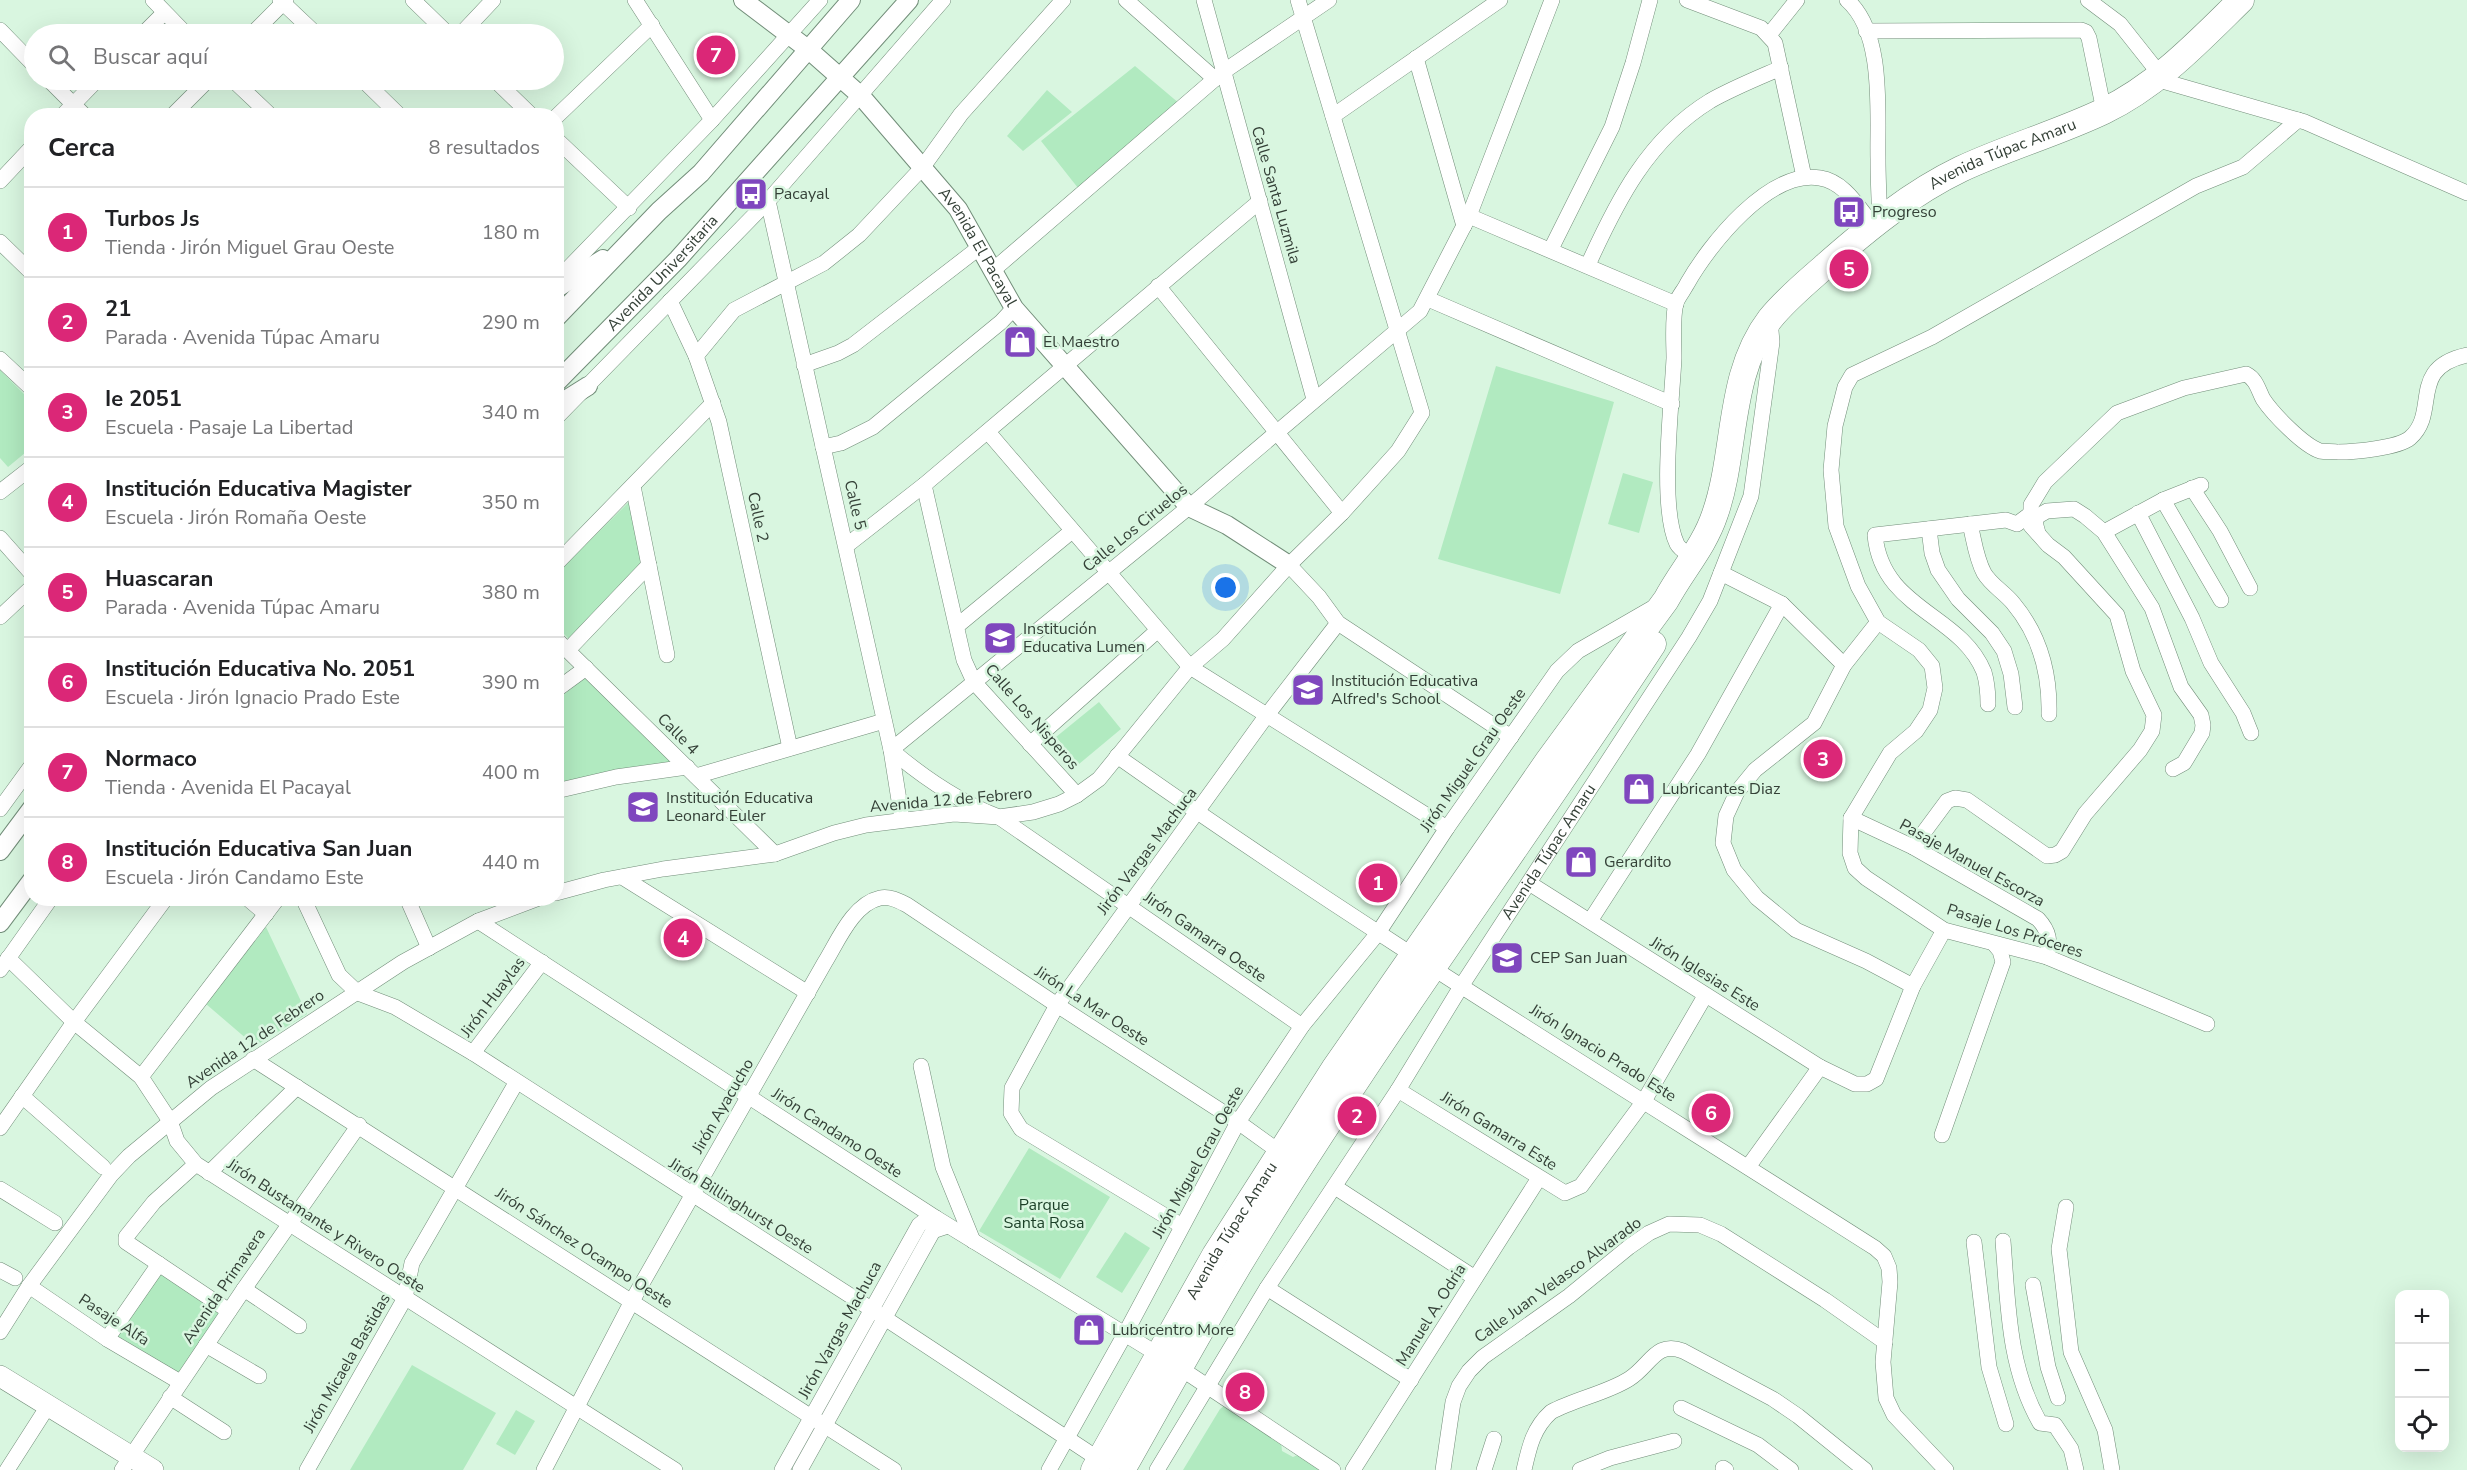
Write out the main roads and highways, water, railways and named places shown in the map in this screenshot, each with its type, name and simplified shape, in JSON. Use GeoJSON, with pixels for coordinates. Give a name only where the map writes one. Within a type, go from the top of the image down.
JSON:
{"type":"FeatureCollection","features":[{"type":"Feature","properties":{"kind":"highway","name":"Avenida Túpac Amaru"},"geometry":{"type":"LineString","coordinates":[[1105,1467],[1158,1355],[1215,1255],[1334,1069],[1424,961],[1568,774],[1675,611],[1694,558],[1709,530],[1723,488],[1739,392],[1746,368],[1770,319],[1790,296],[1876,222],[1961,169],[2103,111],[2160,75],[2241,0]]}},
{"type":"Feature","properties":{"kind":"highway","name":"Avenida Túpac Amaru"},"geometry":{"type":"LineString","coordinates":[[1105,1467],[1180,1368],[1424,961],[1548,761],[1666,600],[1677,578],[1694,558]]}},
{"type":"Feature","properties":{"kind":"main road"},"geometry":{"type":"LineString","coordinates":[[0,1376],[45,1412],[126,1466],[153,1470]]}},
{"type":"Feature","properties":{"kind":"main road"},"geometry":{"type":"LineString","coordinates":[[0,1392],[45,1412]]}},
{"type":"Feature","properties":{"kind":"place","name":"Normaco"},"geometry":{"type":"Point","coordinates":[716,55]}},
{"type":"Feature","properties":{"kind":"place","name":"Pacayal"},"geometry":{"type":"Point","coordinates":[751,194]}},
{"type":"Feature","properties":{"kind":"place","name":"Progreso"},"geometry":{"type":"Point","coordinates":[1849,212]}},
{"type":"Feature","properties":{"kind":"place","name":"Huascaran"},"geometry":{"type":"Point","coordinates":[1849,269]}},
{"type":"Feature","properties":{"kind":"place","name":"El Maestro"},"geometry":{"type":"Point","coordinates":[1020,342]}},
{"type":"Feature","properties":{"kind":"place","name":"Institución Educativa Lumen"},"geometry":{"type":"Point","coordinates":[1000,638]}},
{"type":"Feature","properties":{"kind":"place","name":"Institución Educativa Alfred's School"},"geometry":{"type":"Point","coordinates":[1308,690]}},
{"type":"Feature","properties":{"kind":"place","name":"Ie 2051"},"geometry":{"type":"Point","coordinates":[1823,759]}},
{"type":"Feature","properties":{"kind":"place","name":"Lubricantes Diaz"},"geometry":{"type":"Point","coordinates":[1639,789]}},
{"type":"Feature","properties":{"kind":"place","name":"Institución Educativa Leonard Euler"},"geometry":{"type":"Point","coordinates":[643,807]}},
{"type":"Feature","properties":{"kind":"place","name":"Gerardito"},"geometry":{"type":"Point","coordinates":[1581,862]}},
{"type":"Feature","properties":{"kind":"place","name":"Turbos Js"},"geometry":{"type":"Point","coordinates":[1378,883]}},
{"type":"Feature","properties":{"kind":"place","name":"Institución Educativa Magister"},"geometry":{"type":"Point","coordinates":[683,938]}},
{"type":"Feature","properties":{"kind":"place","name":"CEP San Juan"},"geometry":{"type":"Point","coordinates":[1507,958]}},
{"type":"Feature","properties":{"kind":"place","name":"Institución Educativa No. 2051"},"geometry":{"type":"Point","coordinates":[1711,1113]}},
{"type":"Feature","properties":{"kind":"place","name":"21"},"geometry":{"type":"Point","coordinates":[1357,1116]}},
{"type":"Feature","properties":{"kind":"place","name":"Lubricentro More"},"geometry":{"type":"Point","coordinates":[1089,1330]}},
{"type":"Feature","properties":{"kind":"place","name":"Institución Educativa San Juan"},"geometry":{"type":"Point","coordinates":[1245,1392]}},
{"type":"Feature","properties":{"kind":"park label","name":"Parque Santa Rosa"},"geometry":{"type":"Point","coordinates":[1044,1214]}}]}
